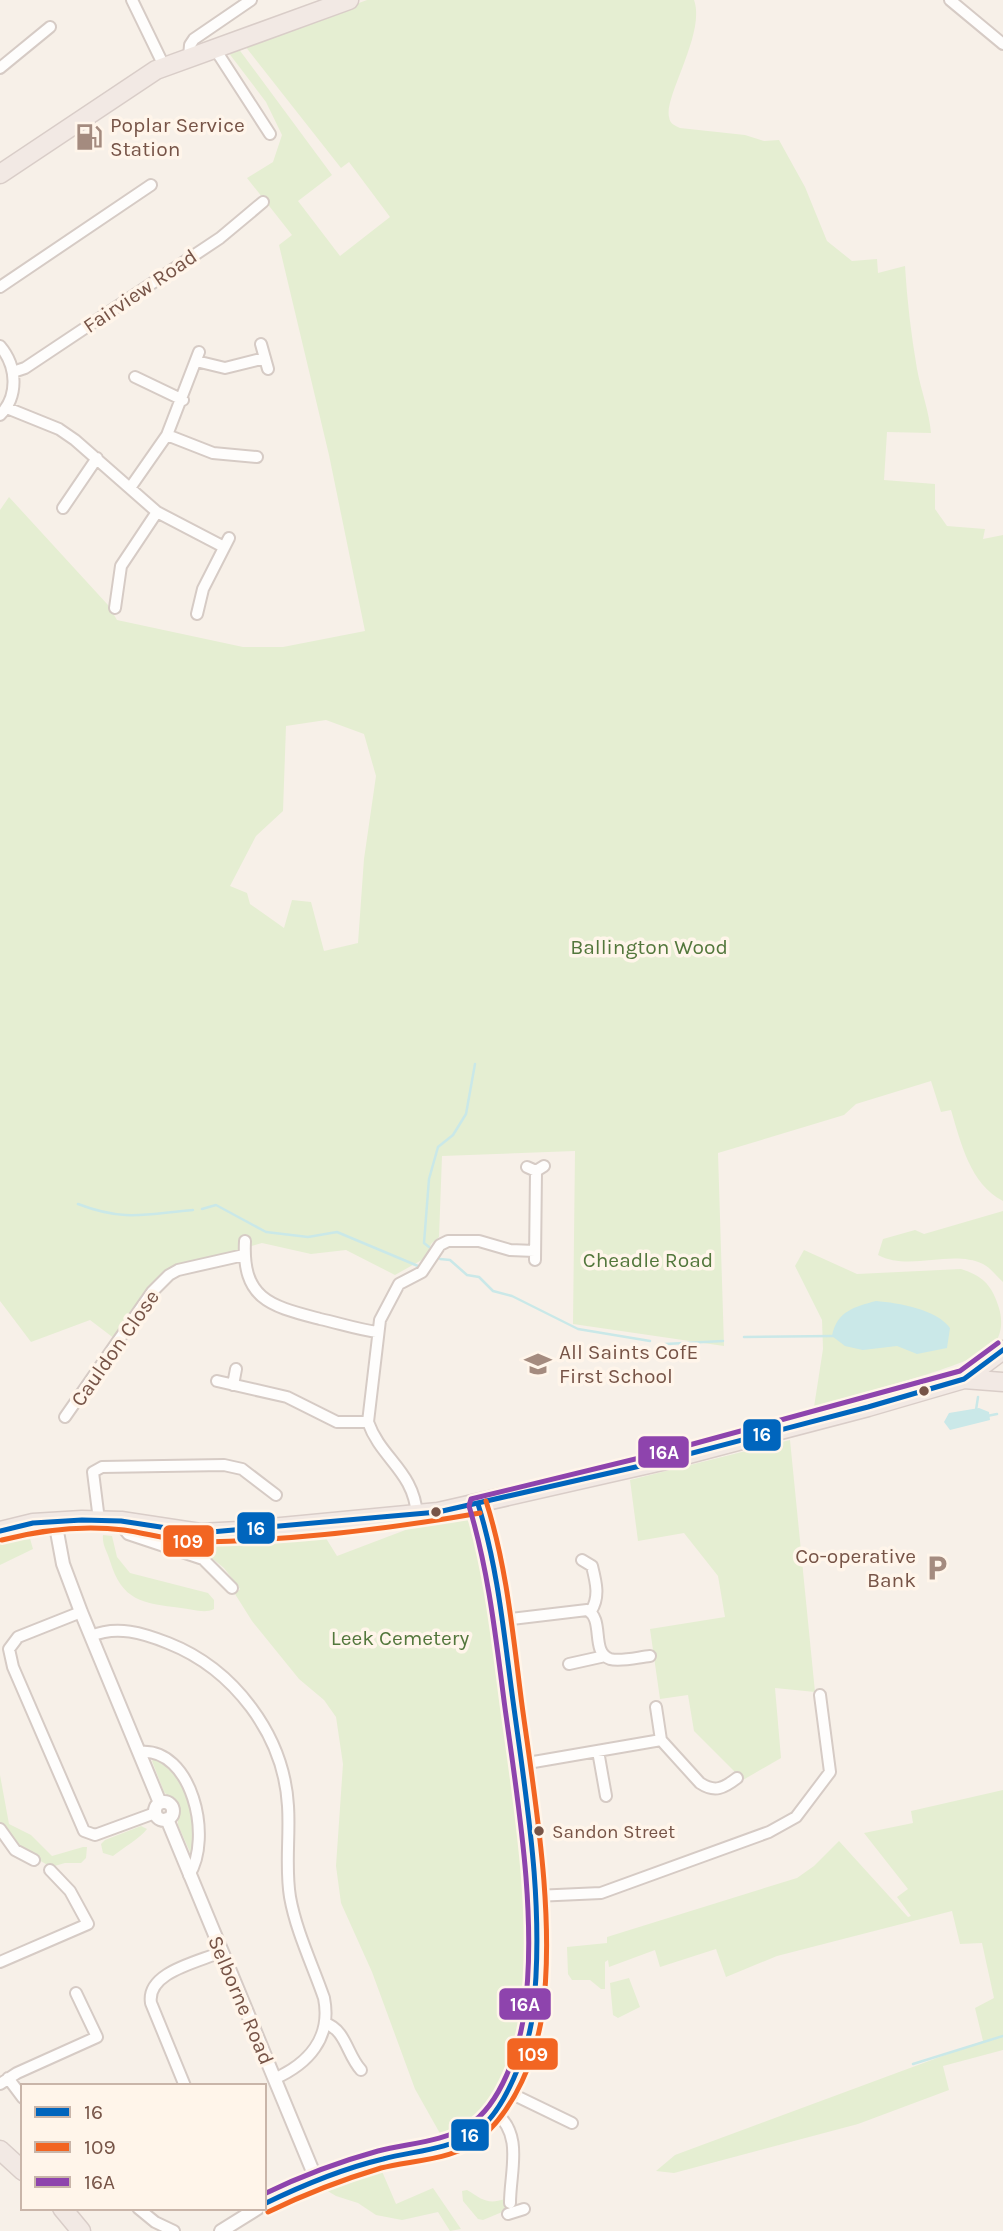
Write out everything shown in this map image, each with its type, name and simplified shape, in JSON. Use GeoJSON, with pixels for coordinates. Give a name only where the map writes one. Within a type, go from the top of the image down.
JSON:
{"type":"FeatureCollection","features":[{"type":"Feature","properties":{"kind":"highway"},"geometry":{"type":"LineString","coordinates":[[0,174],[164,66],[349,0]]}},
{"type":"Feature","properties":{"kind":"highway"},"geometry":{"type":"LineString","coordinates":[[964,1379],[1002,1352]]}},
{"type":"Feature","properties":{"kind":"highway"},"geometry":{"type":"LineString","coordinates":[[0,1531],[55,1521],[99,1520],[200,1533],[417,1515],[478,1504],[662,1461],[964,1379],[1003,1381],[998,1368],[1002,1352]]}},
{"type":"Feature","properties":{"kind":"highway"},"geometry":{"type":"LineString","coordinates":[[0,2150],[21,2169]]}},
{"type":"Feature","properties":{"kind":"highway"},"geometry":{"type":"LineString","coordinates":[[64,2210],[81,2231]]}},
{"type":"Feature","properties":{"kind":"street"},"geometry":{"type":"LineString","coordinates":[[132,0],[164,66]]}},
{"type":"Feature","properties":{"kind":"street"},"geometry":{"type":"LineString","coordinates":[[189,57],[194,38],[250,0]]}},
{"type":"Feature","properties":{"kind":"street"},"geometry":{"type":"LineString","coordinates":[[950,0],[1003,44]]}},
{"type":"Feature","properties":{"kind":"street"},"geometry":{"type":"LineString","coordinates":[[0,68],[51,27]]}},
{"type":"Feature","properties":{"kind":"street"},"geometry":{"type":"LineString","coordinates":[[215,49],[270,134]]}},
{"type":"Feature","properties":{"kind":"street"},"geometry":{"type":"LineString","coordinates":[[0,287],[151,185]]}},
{"type":"Feature","properties":{"kind":"street","name":"Fairview Road"},"geometry":{"type":"LineString","coordinates":[[13,372],[25,368],[220,238],[263,202]]}},
{"type":"Feature","properties":{"kind":"street"},"geometry":{"type":"LineString","coordinates":[[261,344],[268,369]]}},
{"type":"Feature","properties":{"kind":"street"},"geometry":{"type":"LineString","coordinates":[[0,346],[13,372],[4,412],[59,429],[97,458],[158,512],[226,542],[198,608],[211,605]]}},
{"type":"Feature","properties":{"kind":"street"},"geometry":{"type":"LineString","coordinates":[[131,488],[167,435],[198,357],[225,368],[265,358]]}},
{"type":"Feature","properties":{"kind":"street"},"geometry":{"type":"LineString","coordinates":[[142,377],[183,400]]}},
{"type":"Feature","properties":{"kind":"street"},"geometry":{"type":"LineString","coordinates":[[167,435],[204,450],[249,453]]}},
{"type":"Feature","properties":{"kind":"street"},"geometry":{"type":"LineString","coordinates":[[69,504],[97,458]]}},
{"type":"Feature","properties":{"kind":"street"},"geometry":{"type":"LineString","coordinates":[[115,608],[121,566],[158,512]]}},
{"type":"Feature","properties":{"kind":"street"},"geometry":{"type":"LineString","coordinates":[[102,590],[116,591]]}},
{"type":"Feature","properties":{"kind":"street"},"geometry":{"type":"LineString","coordinates":[[417,1515],[412,1486],[373,1436],[368,1422],[380,1320],[399,1284],[422,1272],[440,1245],[448,1241],[479,1241],[535,1256],[535,1168]]}},
{"type":"Feature","properties":{"kind":"street"},"geometry":{"type":"LineString","coordinates":[[245,1241],[244,1255],[252,1286],[268,1303],[378,1332]]}},
{"type":"Feature","properties":{"kind":"street","name":"Cauldon Close"},"geometry":{"type":"LineString","coordinates":[[65,1417],[152,1292],[169,1275],[244,1255]]}},
{"type":"Feature","properties":{"kind":"street"},"geometry":{"type":"LineString","coordinates":[[233,1385],[236,1369]]}},
{"type":"Feature","properties":{"kind":"street"},"geometry":{"type":"LineString","coordinates":[[217,1381],[298,1401],[337,1422],[368,1422]]}},
{"type":"Feature","properties":{"kind":"street"},"geometry":{"type":"LineString","coordinates":[[99,1520],[92,1483],[93,1472],[102,1466],[224,1465],[242,1469],[272,1491],[258,1497]]}},
{"type":"Feature","properties":{"kind":"street"},"geometry":{"type":"LineString","coordinates":[[266,2203],[285,2191],[316,2179],[453,2143],[475,2132],[495,2112],[508,2092],[527,2043],[533,2014],[537,1956],[522,1764],[492,1549],[478,1504]]}},
{"type":"Feature","properties":{"kind":"street","name":"Selborne Road"},"geometry":{"type":"LineString","coordinates":[[55,1521],[59,1548],[81,1612],[140,1752],[160,1812],[316,2179]]}},
{"type":"Feature","properties":{"kind":"street"},"geometry":{"type":"LineString","coordinates":[[118,1521],[128,1534],[203,1559],[232,1588]]}},
{"type":"Feature","properties":{"kind":"street"},"geometry":{"type":"LineString","coordinates":[[582,1560],[592,1566],[594,1576],[596,1602],[591,1611]]}},
{"type":"Feature","properties":{"kind":"street"},"geometry":{"type":"LineString","coordinates":[[503,1620],[582,1609],[591,1611],[596,1619],[600,1648],[605,1656]]}},
{"type":"Feature","properties":{"kind":"street"},"geometry":{"type":"LineString","coordinates":[[81,1612],[18,1637],[9,1649],[13,1667],[84,1831],[95,1835],[160,1812]]}},
{"type":"Feature","properties":{"kind":"street"},"geometry":{"type":"LineString","coordinates":[[91,1636],[103,1631],[127,1631],[179,1647],[220,1674],[260,1719],[278,1755],[288,1804],[290,1896],[324,1998],[325,2023],[317,2046],[308,2059],[274,2079]]}},
{"type":"Feature","properties":{"kind":"street"},"geometry":{"type":"LineString","coordinates":[[569,1664],[605,1656],[615,1660],[650,1656]]}},
{"type":"Feature","properties":{"kind":"street"},"geometry":{"type":"LineString","coordinates":[[534,1896],[601,1893],[788,1822],[830,1772],[820,1695]]}},
{"type":"Feature","properties":{"kind":"street"},"geometry":{"type":"LineString","coordinates":[[656,1707],[660,1740],[707,1788],[721,1789],[737,1778]]}},
{"type":"Feature","properties":{"kind":"street"},"geometry":{"type":"LineString","coordinates":[[522,1764],[660,1740]]}},
{"type":"Feature","properties":{"kind":"street"},"geometry":{"type":"LineString","coordinates":[[598,1751],[606,1796]]}},
{"type":"Feature","properties":{"kind":"street"},"geometry":{"type":"LineString","coordinates":[[140,1752],[154,1753],[178,1771],[196,1804],[200,1841],[195,1865],[188,1875]]}},
{"type":"Feature","properties":{"kind":"street"},"geometry":{"type":"LineString","coordinates":[[0,1829],[15,1850],[34,1860]]}},
{"type":"Feature","properties":{"kind":"street"},"geometry":{"type":"LineString","coordinates":[[0,1962],[88,1924],[70,1891],[50,1870]]}},
{"type":"Feature","properties":{"kind":"street"},"geometry":{"type":"LineString","coordinates":[[184,2084],[151,2003],[151,1992],[161,1978],[221,1952]]}},
{"type":"Feature","properties":{"kind":"street"},"geometry":{"type":"LineString","coordinates":[[21,2096],[4,2081],[97,2037],[76,1993]]}},
{"type":"Feature","properties":{"kind":"street"},"geometry":{"type":"LineString","coordinates":[[325,2023],[340,2032],[352,2060],[361,2070]]}},
{"type":"Feature","properties":{"kind":"street"},"geometry":{"type":"LineString","coordinates":[[508,2092],[572,2123]]}},
{"type":"Feature","properties":{"kind":"street"},"geometry":{"type":"LineString","coordinates":[[495,2112],[506,2121],[512,2135],[513,2175],[509,2209],[524,2209]]}},
{"type":"Feature","properties":{"kind":"street"},"geometry":{"type":"LineString","coordinates":[[140,2210],[155,2222],[174,2231]]}},
{"type":"Feature","properties":{"kind":"street"},"geometry":{"type":"LineString","coordinates":[[221,2231],[253,2210]]}},
{"type":"Feature","properties":{"kind":"green space"},"geometry":{"type":"Polygon","coordinates":[[[367,0],[694,0],[694,29],[672,94],[669,107],[671,123],[680,128],[745,135],[764,141],[779,140],[805,187],[827,241],[852,261],[877,259],[878,273],[905,266],[915,356],[931,433],[887,432],[884,480],[935,484],[935,509],[947,526],[985,529],[983,539],[1003,535],[1003,1201],[982,1184],[968,1162],[951,1110],[941,1112],[931,1081],[856,1104],[844,1115],[718,1153],[724,1346],[573,1324],[575,1151],[442,1156],[439,1237],[431,1244],[427,1257],[395,1275],[346,1250],[311,1254],[262,1243],[165,1271],[146,1292],[115,1339],[90,1320],[31,1342],[0,1301],[0,510],[9,497],[108,605],[117,620],[243,647],[283,647],[365,631],[329,455],[279,245],[292,235],[247,178],[273,162],[282,135],[266,102],[228,52],[238,48],[332,175],[298,201],[340,256],[390,217],[349,162],[341,168],[245,46],[367,0]],[[326,720],[286,726],[283,811],[256,836],[230,886],[247,893],[250,904],[284,928],[292,900],[311,902],[324,951],[358,943],[364,859],[376,776],[364,734],[326,720]]]}},
{"type":"Feature","properties":{"kind":"green space"},"geometry":{"type":"Polygon","coordinates":[[[1003,1211],[1003,1282],[983,1264],[970,1260],[903,1261],[878,1255],[883,1239],[915,1230],[924,1234],[1003,1211]]]}},
{"type":"Feature","properties":{"kind":"green space"},"geometry":{"type":"Polygon","coordinates":[[[804,1250],[857,1274],[961,1269],[969,1272],[986,1282],[996,1300],[1001,1319],[997,1339],[991,1347],[958,1364],[814,1407],[823,1349],[822,1320],[795,1266],[804,1250]]]}},
{"type":"Feature","properties":{"kind":"green space"},"geometry":{"type":"Polygon","coordinates":[[[790,1440],[815,1692],[775,1688],[781,1758],[743,1780],[694,1731],[688,1695],[660,1699],[650,1629],[725,1617],[718,1576],[684,1533],[638,1541],[630,1480],[790,1440]]]}},
{"type":"Feature","properties":{"kind":"green space","name":"Leek Cemetery"},"geometry":{"type":"Polygon","coordinates":[[[467,1520],[478,1530],[493,1610],[519,1800],[529,1912],[529,2009],[519,2054],[503,2091],[478,2120],[442,2137],[415,2089],[372,1972],[341,1903],[336,1866],[343,1764],[336,1717],[324,1700],[299,1679],[252,1621],[235,1594],[240,1589],[224,1568],[197,1546],[324,1535],[337,1556],[416,1526],[467,1520]]]}},
{"type":"Feature","properties":{"kind":"green space"},"geometry":{"type":"Polygon","coordinates":[[[23,1533],[29,1535],[33,1549],[0,1565],[0,1540],[23,1533]]]}},
{"type":"Feature","properties":{"kind":"green space"},"geometry":{"type":"Polygon","coordinates":[[[103,1535],[112,1536],[117,1557],[130,1573],[208,1593],[214,1600],[214,1609],[198,1611],[135,1598],[121,1585],[115,1574],[103,1535]]]}},
{"type":"Feature","properties":{"kind":"green space"},"geometry":{"type":"Polygon","coordinates":[[[154,1758],[178,1779],[191,1801],[194,1827],[193,1859],[178,1825],[178,1806],[164,1792],[152,1761],[154,1758]]]}},
{"type":"Feature","properties":{"kind":"green space"},"geometry":{"type":"Polygon","coordinates":[[[0,1775],[9,1824],[31,1835],[52,1856],[87,1847],[86,1858],[81,1863],[65,1863],[51,1867],[13,1845],[0,1823],[0,1775]]]}},
{"type":"Feature","properties":{"kind":"green space"},"geometry":{"type":"Polygon","coordinates":[[[1003,1790],[1003,2050],[943,2066],[949,2090],[858,2124],[674,2173],[656,2171],[675,2155],[983,2041],[975,2008],[994,1998],[982,1943],[960,1944],[952,1911],[777,1956],[726,1977],[716,1949],[660,1967],[655,1950],[609,1967],[608,1960],[605,1962],[605,1989],[590,1980],[572,1980],[568,1974],[567,1947],[607,1943],[607,1937],[797,1878],[814,1866],[839,1841],[908,1917],[911,1916],[897,1897],[908,1889],[864,1833],[913,1823],[911,1811],[1003,1790]]]}},
{"type":"Feature","properties":{"kind":"green space"},"geometry":{"type":"Polygon","coordinates":[[[141,1826],[147,1829],[113,1856],[103,1853],[101,1844],[105,1840],[141,1826]]]}},
{"type":"Feature","properties":{"kind":"green space"},"geometry":{"type":"Polygon","coordinates":[[[629,1978],[640,2007],[618,2018],[613,2015],[610,1983],[629,1978]]]}},
{"type":"Feature","properties":{"kind":"green space"},"geometry":{"type":"Polygon","coordinates":[[[381,2169],[396,2204],[433,2188],[461,2229],[450,2231],[438,2212],[402,2220],[376,2215],[358,2203],[336,2196],[321,2187],[381,2169]]]}},
{"type":"Feature","properties":{"kind":"green space"},"geometry":{"type":"Polygon","coordinates":[[[467,2190],[489,2201],[505,2199],[507,2210],[483,2220],[478,2219],[463,2201],[462,2191],[467,2190]]]}},
{"type":"Feature","properties":{"kind":"water"},"geometry":{"type":"Polygon","coordinates":[[[876,1301],[906,1305],[944,1321],[950,1328],[947,1348],[917,1354],[897,1346],[863,1350],[845,1346],[832,1336],[838,1321],[848,1311],[876,1301]]]}},
{"type":"Feature","properties":{"kind":"water"},"geometry":{"type":"Polygon","coordinates":[[[979,1408],[989,1412],[990,1420],[950,1430],[944,1422],[949,1413],[979,1408]]]}},
{"type":"Feature","properties":{"kind":"waterway"},"geometry":{"type":"LineString","coordinates":[[429,1247],[424,1243],[429,1179],[438,1147],[453,1135],[466,1114],[475,1064]]}},
{"type":"Feature","properties":{"kind":"waterway"},"geometry":{"type":"LineString","coordinates":[[78,1204],[123,1215],[193,1210]]}},
{"type":"Feature","properties":{"kind":"waterway"},"geometry":{"type":"LineString","coordinates":[[202,1209],[216,1205],[266,1232],[308,1237],[337,1232],[418,1266]]}},
{"type":"Feature","properties":{"kind":"waterway"},"geometry":{"type":"LineString","coordinates":[[440,1259],[450,1260],[467,1275],[479,1277],[493,1291],[512,1296],[578,1329],[650,1341]]}},
{"type":"Feature","properties":{"kind":"waterway"},"geometry":{"type":"LineString","coordinates":[[744,1337],[834,1336]]}},
{"type":"Feature","properties":{"kind":"waterway"},"geometry":{"type":"LineString","coordinates":[[665,1344],[723,1341]]}},
{"type":"Feature","properties":{"kind":"waterway"},"geometry":{"type":"LineString","coordinates":[[976,1410],[978,1397]]}},
{"type":"Feature","properties":{"kind":"waterway"},"geometry":{"type":"LineString","coordinates":[[987,1416],[997,1414]]}},
{"type":"Feature","properties":{"kind":"waterway"},"geometry":{"type":"LineString","coordinates":[[913,2064],[1003,2036]]}},
{"type":"Feature","properties":{"kind":"transit line","name":"16A"},"geometry":{"type":"LineString","coordinates":[[266,2193],[349,2160],[459,2131],[480,2116],[490,2104],[507,2075],[518,2044],[528,1978],[525,1861],[495,1632],[482,1556],[469,1506],[471,1499],[660,1453],[960,1371],[998,1343]]}},
{"type":"Feature","properties":{"kind":"transit line","name":"16"},"geometry":{"type":"LineString","coordinates":[[0,1531],[33,1523],[82,1520],[121,1521],[200,1533],[438,1512],[662,1461],[868,1407],[964,1379],[1003,1350]]}},
{"type":"Feature","properties":{"kind":"transit line","name":"109"},"geometry":{"type":"LineString","coordinates":[[268,2212],[323,2188],[381,2168],[447,2155],[472,2145],[504,2112],[529,2066],[539,2032],[546,1979],[547,1940],[542,1860],[508,1602],[486,1501]]}},
{"type":"Feature","properties":{"kind":"transit line","name":"16"},"geometry":{"type":"LineString","coordinates":[[266,2203],[308,2184],[367,2163],[441,2147],[464,2139],[485,2124],[496,2111],[521,2061],[531,2027],[536,1973],[533,1856],[500,1602],[491,1552],[478,1504]]}},
{"type":"Feature","properties":{"kind":"transit line","name":"109"},"geometry":{"type":"LineString","coordinates":[[2,1540],[47,1531],[94,1528],[124,1530],[193,1542],[238,1541],[377,1529],[480,1513]]}},
{"type":"Feature","properties":{"kind":"place","name":"Poplar Service Station"},"geometry":{"type":"Point","coordinates":[89,137]}},
{"type":"Feature","properties":{"kind":"place","name":"All Saints CofE First School"},"geometry":{"type":"Point","coordinates":[538,1364]}},
{"type":"Feature","properties":{"kind":"place","name":"Co-operative Bank"},"geometry":{"type":"Point","coordinates":[937,1568]}},
{"type":"Feature","properties":{"kind":"place","name":"Sandon Street"},"geometry":{"type":"Point","coordinates":[539,1831]}},
{"type":"Feature","properties":{"kind":"park label","name":"Ballington Wood"},"geometry":{"type":"Point","coordinates":[649,947]}},
{"type":"Feature","properties":{"kind":"park label","name":"Cheadle Road"},"geometry":{"type":"Point","coordinates":[648,1260]}}]}
